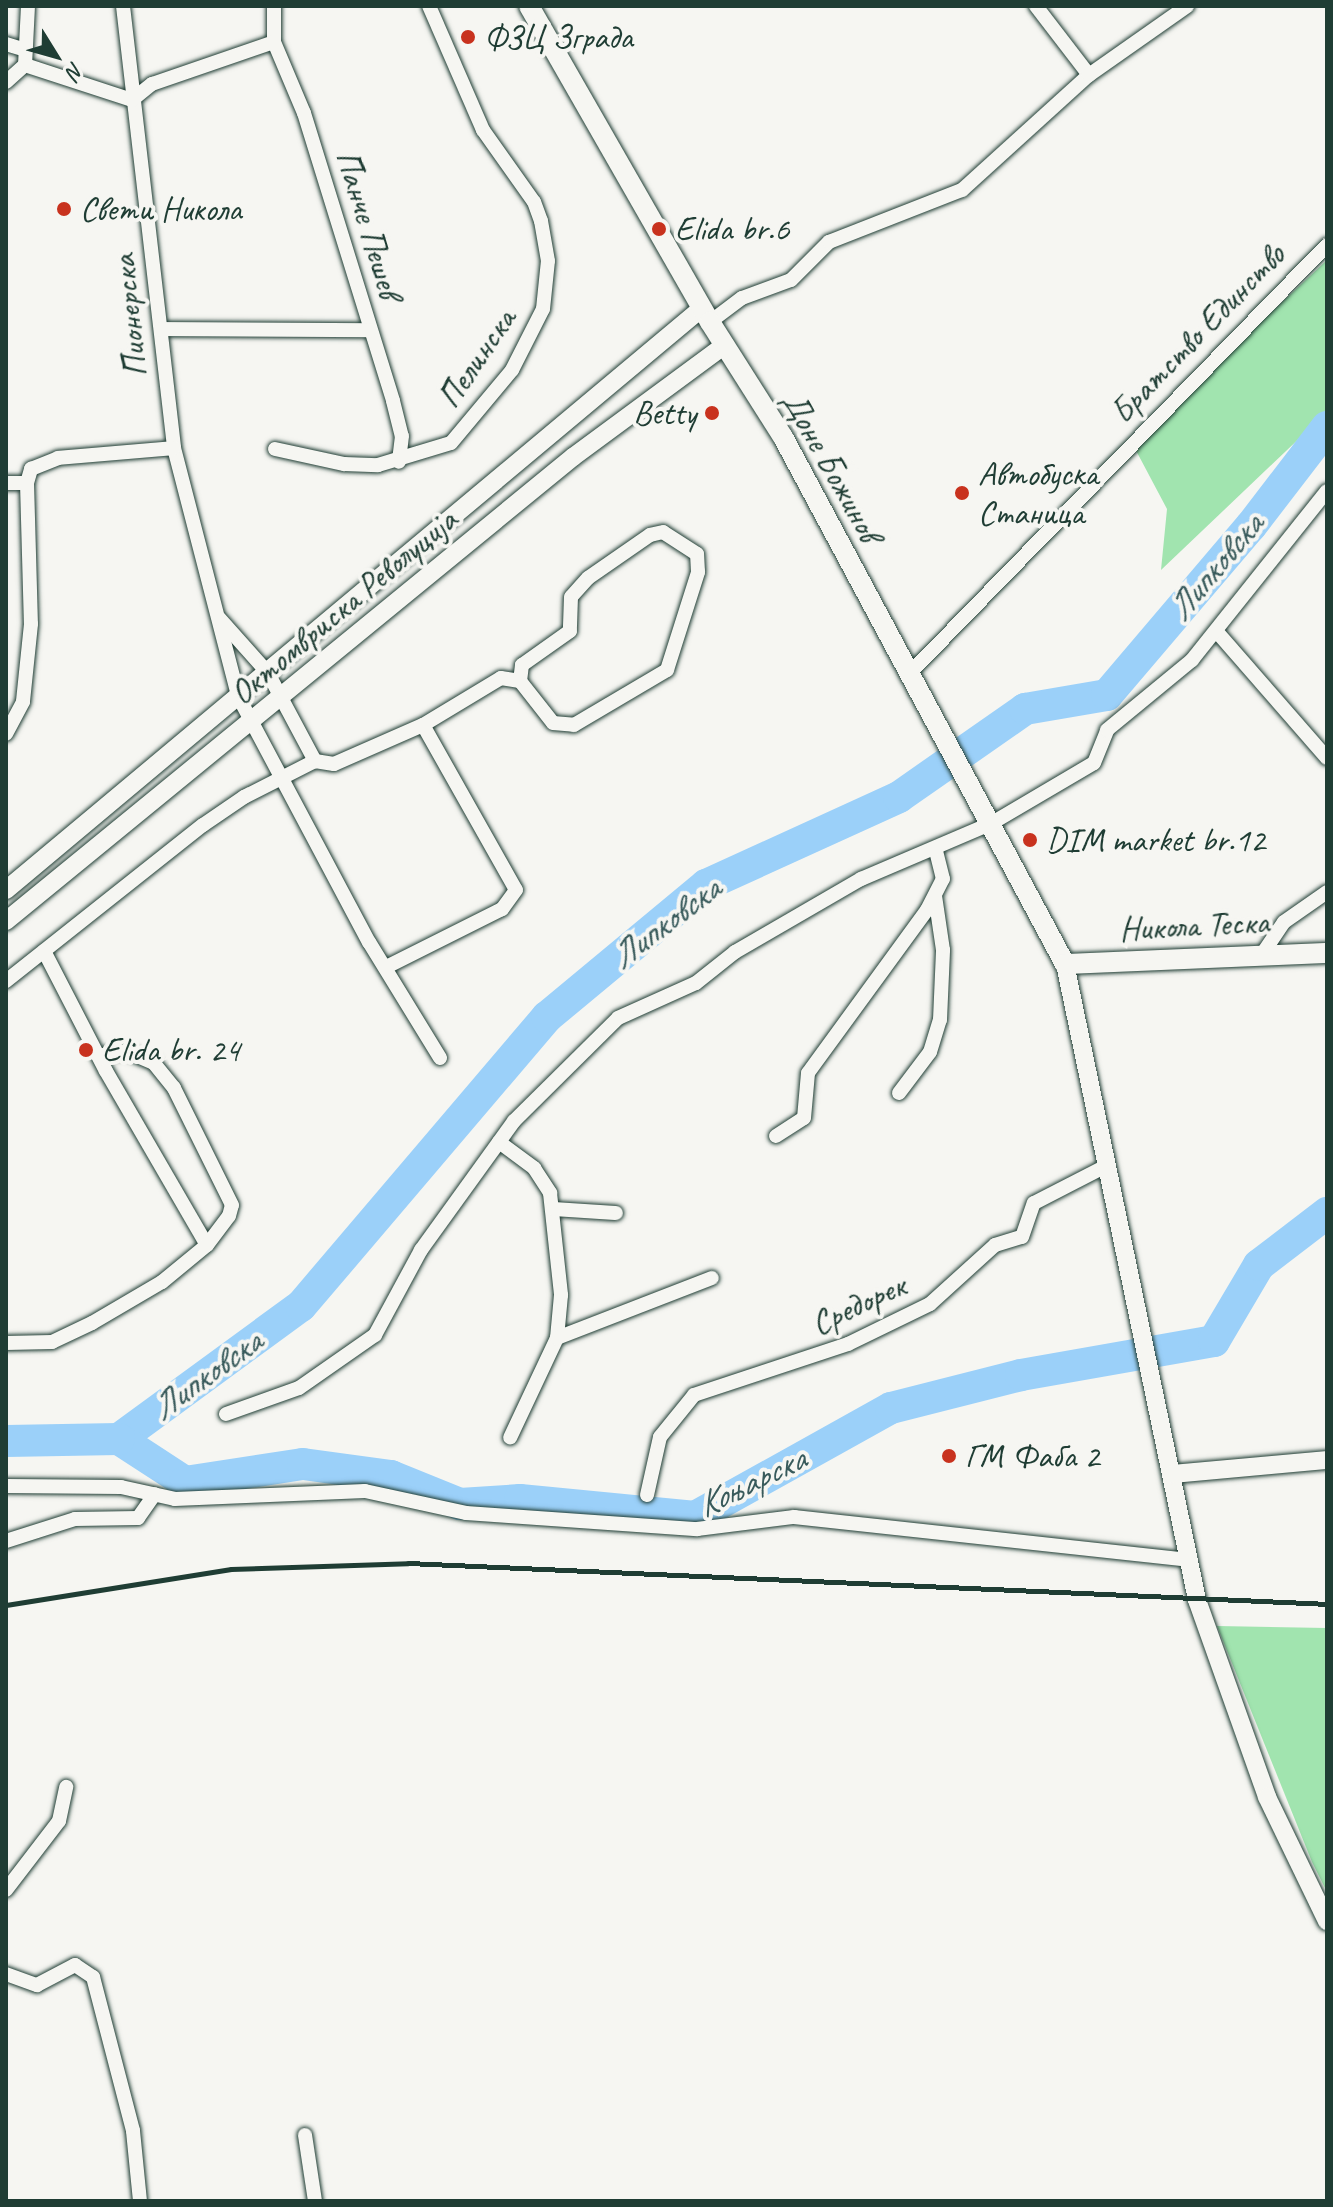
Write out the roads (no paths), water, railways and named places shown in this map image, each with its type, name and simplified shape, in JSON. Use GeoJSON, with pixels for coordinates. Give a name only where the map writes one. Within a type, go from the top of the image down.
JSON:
{"type":"FeatureCollection","features":[{"type":"Feature","properties":{"kind":"main road","name":"Доне Божинов"},"geometry":{"type":"LineString","coordinates":[[529,6],[706,315],[783,437],[830,531],[911,672],[1065,964]]}},
{"type":"Feature","properties":{"kind":"main road","name":"Никола Теска"},"geometry":{"type":"LineString","coordinates":[[1065,964],[1263,953],[1327,953]]}},
{"type":"Feature","properties":{"kind":"street"},"geometry":{"type":"LineString","coordinates":[[6,82],[26,58],[28,6]]}},
{"type":"Feature","properties":{"kind":"street","name":"Пионерска"},"geometry":{"type":"LineString","coordinates":[[123,6],[174,448],[238,696],[280,778],[440,1058]]}},
{"type":"Feature","properties":{"kind":"street","name":"Панче Пешев"},"geometry":{"type":"LineString","coordinates":[[274,6],[274,42],[304,113],[402,436],[399,462]]}},
{"type":"Feature","properties":{"kind":"street","name":"Пелинска"},"geometry":{"type":"LineString","coordinates":[[275,449],[344,464],[399,462],[451,443],[480,414],[537,328],[548,281],[545,240],[534,202],[483,130],[429,6]]}},
{"type":"Feature","properties":{"kind":"street"},"geometry":{"type":"LineString","coordinates":[[1036,6],[1089,75]]}},
{"type":"Feature","properties":{"kind":"street"},"geometry":{"type":"LineString","coordinates":[[706,315],[791,280],[829,242],[962,190],[1089,75],[1187,6]]}},
{"type":"Feature","properties":{"kind":"street"},"geometry":{"type":"LineString","coordinates":[[6,44],[26,58],[132,100],[152,84],[274,42]]}},
{"type":"Feature","properties":{"kind":"street","name":"Братство Единство"},"geometry":{"type":"LineString","coordinates":[[911,672],[1327,245]]}},
{"type":"Feature","properties":{"kind":"street","name":"Октомвриска Револуција"},"geometry":{"type":"LineString","coordinates":[[6,890],[238,696],[706,315]]}},
{"type":"Feature","properties":{"kind":"street"},"geometry":{"type":"LineString","coordinates":[[161,329],[369,330]]}},
{"type":"Feature","properties":{"kind":"street","name":"Октомвриска Револуција"},"geometry":{"type":"LineString","coordinates":[[6,921],[573,457],[725,345]]}},
{"type":"Feature","properties":{"kind":"street"},"geometry":{"type":"LineString","coordinates":[[7,733],[23,702],[30,654],[27,483],[31,469],[58,458],[174,448]]}},
{"type":"Feature","properties":{"kind":"street"},"geometry":{"type":"LineString","coordinates":[[6,483],[27,483]]}},
{"type":"Feature","properties":{"kind":"street"},"geometry":{"type":"LineString","coordinates":[[226,1414],[299,1388],[375,1335],[421,1250],[499,1142],[530,1102],[618,1018],[696,983],[735,952],[861,879],[936,850],[992,823],[1094,763],[1107,730],[1192,660],[1327,491]]}},
{"type":"Feature","properties":{"kind":"street"},"geometry":{"type":"LineString","coordinates":[[6,981],[203,825],[280,778],[315,761],[334,764],[423,725],[501,678],[520,681],[553,723],[574,725],[667,670],[678,649],[698,572],[697,554],[663,532],[621,554],[576,587],[570,631],[522,665],[520,681]]}},
{"type":"Feature","properties":{"kind":"street","name":"Пионерска"},"geometry":{"type":"LineString","coordinates":[[217,615],[268,673],[315,761]]}},
{"type":"Feature","properties":{"kind":"street"},"geometry":{"type":"LineString","coordinates":[[1217,632],[1327,758]]}},
{"type":"Feature","properties":{"kind":"street"},"geometry":{"type":"LineString","coordinates":[[386,967],[502,909],[516,890],[423,725]]}},
{"type":"Feature","properties":{"kind":"street"},"geometry":{"type":"LineString","coordinates":[[776,1136],[804,1118],[808,1073],[828,1040],[896,960],[935,896],[943,879],[936,850]]}},
{"type":"Feature","properties":{"kind":"street"},"geometry":{"type":"LineString","coordinates":[[1263,953],[1284,922],[1327,892]]}},
{"type":"Feature","properties":{"kind":"street"},"geometry":{"type":"LineString","coordinates":[[899,1093],[930,1052],[940,1020],[943,950],[935,896]]}},
{"type":"Feature","properties":{"kind":"street"},"geometry":{"type":"LineString","coordinates":[[44,951],[98,1056],[207,1245]]}},
{"type":"Feature","properties":{"kind":"street"},"geometry":{"type":"LineString","coordinates":[[1065,964],[1191,1560],[1223,1681],[1267,1797],[1327,1921]]}},
{"type":"Feature","properties":{"kind":"street"},"geometry":{"type":"LineString","coordinates":[[6,1343],[52,1342],[92,1323],[162,1282],[207,1245],[232,1205],[174,1088],[154,1063],[126,1051],[98,1056]]}},
{"type":"Feature","properties":{"kind":"street"},"geometry":{"type":"LineString","coordinates":[[499,1142],[534,1168],[550,1193],[561,1295],[557,1338],[510,1438]]}},
{"type":"Feature","properties":{"kind":"street","name":"Средорек"},"geometry":{"type":"LineString","coordinates":[[647,1495],[660,1437],[694,1395],[834,1350],[930,1304],[995,1245],[1022,1237],[1034,1203],[1108,1165]]}},
{"type":"Feature","properties":{"kind":"street"},"geometry":{"type":"LineString","coordinates":[[553,1209],[616,1213]]}},
{"type":"Feature","properties":{"kind":"street"},"geometry":{"type":"LineString","coordinates":[[557,1338],[712,1278]]}},
{"type":"Feature","properties":{"kind":"street"},"geometry":{"type":"LineString","coordinates":[[1173,1474],[1327,1460]]}},
{"type":"Feature","properties":{"kind":"street"},"geometry":{"type":"LineString","coordinates":[[6,1486],[121,1487],[175,1499],[292,1497],[354,1490],[466,1513],[697,1529],[794,1517],[1191,1560]]}},
{"type":"Feature","properties":{"kind":"street"},"geometry":{"type":"LineString","coordinates":[[6,1541],[75,1519],[138,1518],[155,1494]]}},
{"type":"Feature","properties":{"kind":"street"},"geometry":{"type":"LineString","coordinates":[[6,1890],[59,1821],[66,1787]]}},
{"type":"Feature","properties":{"kind":"street"},"geometry":{"type":"LineString","coordinates":[[6,1974],[37,1985],[75,1965],[93,1977],[133,2131],[140,2201]]}},
{"type":"Feature","properties":{"kind":"street"},"geometry":{"type":"LineString","coordinates":[[305,2135],[315,2201]]}},
{"type":"Feature","properties":{"kind":"waterway","name":"Липковска"},"geometry":{"type":"LineString","coordinates":[[119,1439],[301,1306],[547,1017],[706,885],[899,797],[1025,709],[1107,695],[1251,526],[1327,427]]}},
{"type":"Feature","properties":{"kind":"waterway","name":"Коњарска"},"geometry":{"type":"LineString","coordinates":[[119,1439],[185,1482],[303,1464],[391,1476],[460,1504],[520,1500],[695,1517],[891,1408],[1021,1375],[1214,1341],[1259,1265],[1327,1213]]}},
{"type":"Feature","properties":{"kind":"waterway"},"geometry":{"type":"LineString","coordinates":[[6,1441],[119,1439]]}},
{"type":"Feature","properties":{"kind":"railway"},"geometry":{"type":"LineString","coordinates":[[6,1605],[231,1569],[408,1563],[1327,1604]]}},
{"type":"Feature","properties":{"kind":"place","name":"ФЗЦ Зграда"},"geometry":{"type":"Point","coordinates":[468,37]}},
{"type":"Feature","properties":{"kind":"place","name":"Свети Никола"},"geometry":{"type":"Point","coordinates":[64,209]}},
{"type":"Feature","properties":{"kind":"place","name":"Elida br.6"},"geometry":{"type":"Point","coordinates":[659,229]}},
{"type":"Feature","properties":{"kind":"place","name":"Betty"},"geometry":{"type":"Point","coordinates":[712,413]}},
{"type":"Feature","properties":{"kind":"place","name":"Автобуска Станица"},"geometry":{"type":"Point","coordinates":[962,493]}},
{"type":"Feature","properties":{"kind":"place","name":"DIM market br.12"},"geometry":{"type":"Point","coordinates":[1030,840]}},
{"type":"Feature","properties":{"kind":"place","name":"Elida br. 24"},"geometry":{"type":"Point","coordinates":[86,1050]}},
{"type":"Feature","properties":{"kind":"place","name":"ГМ Фаба 2"},"geometry":{"type":"Point","coordinates":[949,1456]}}]}
